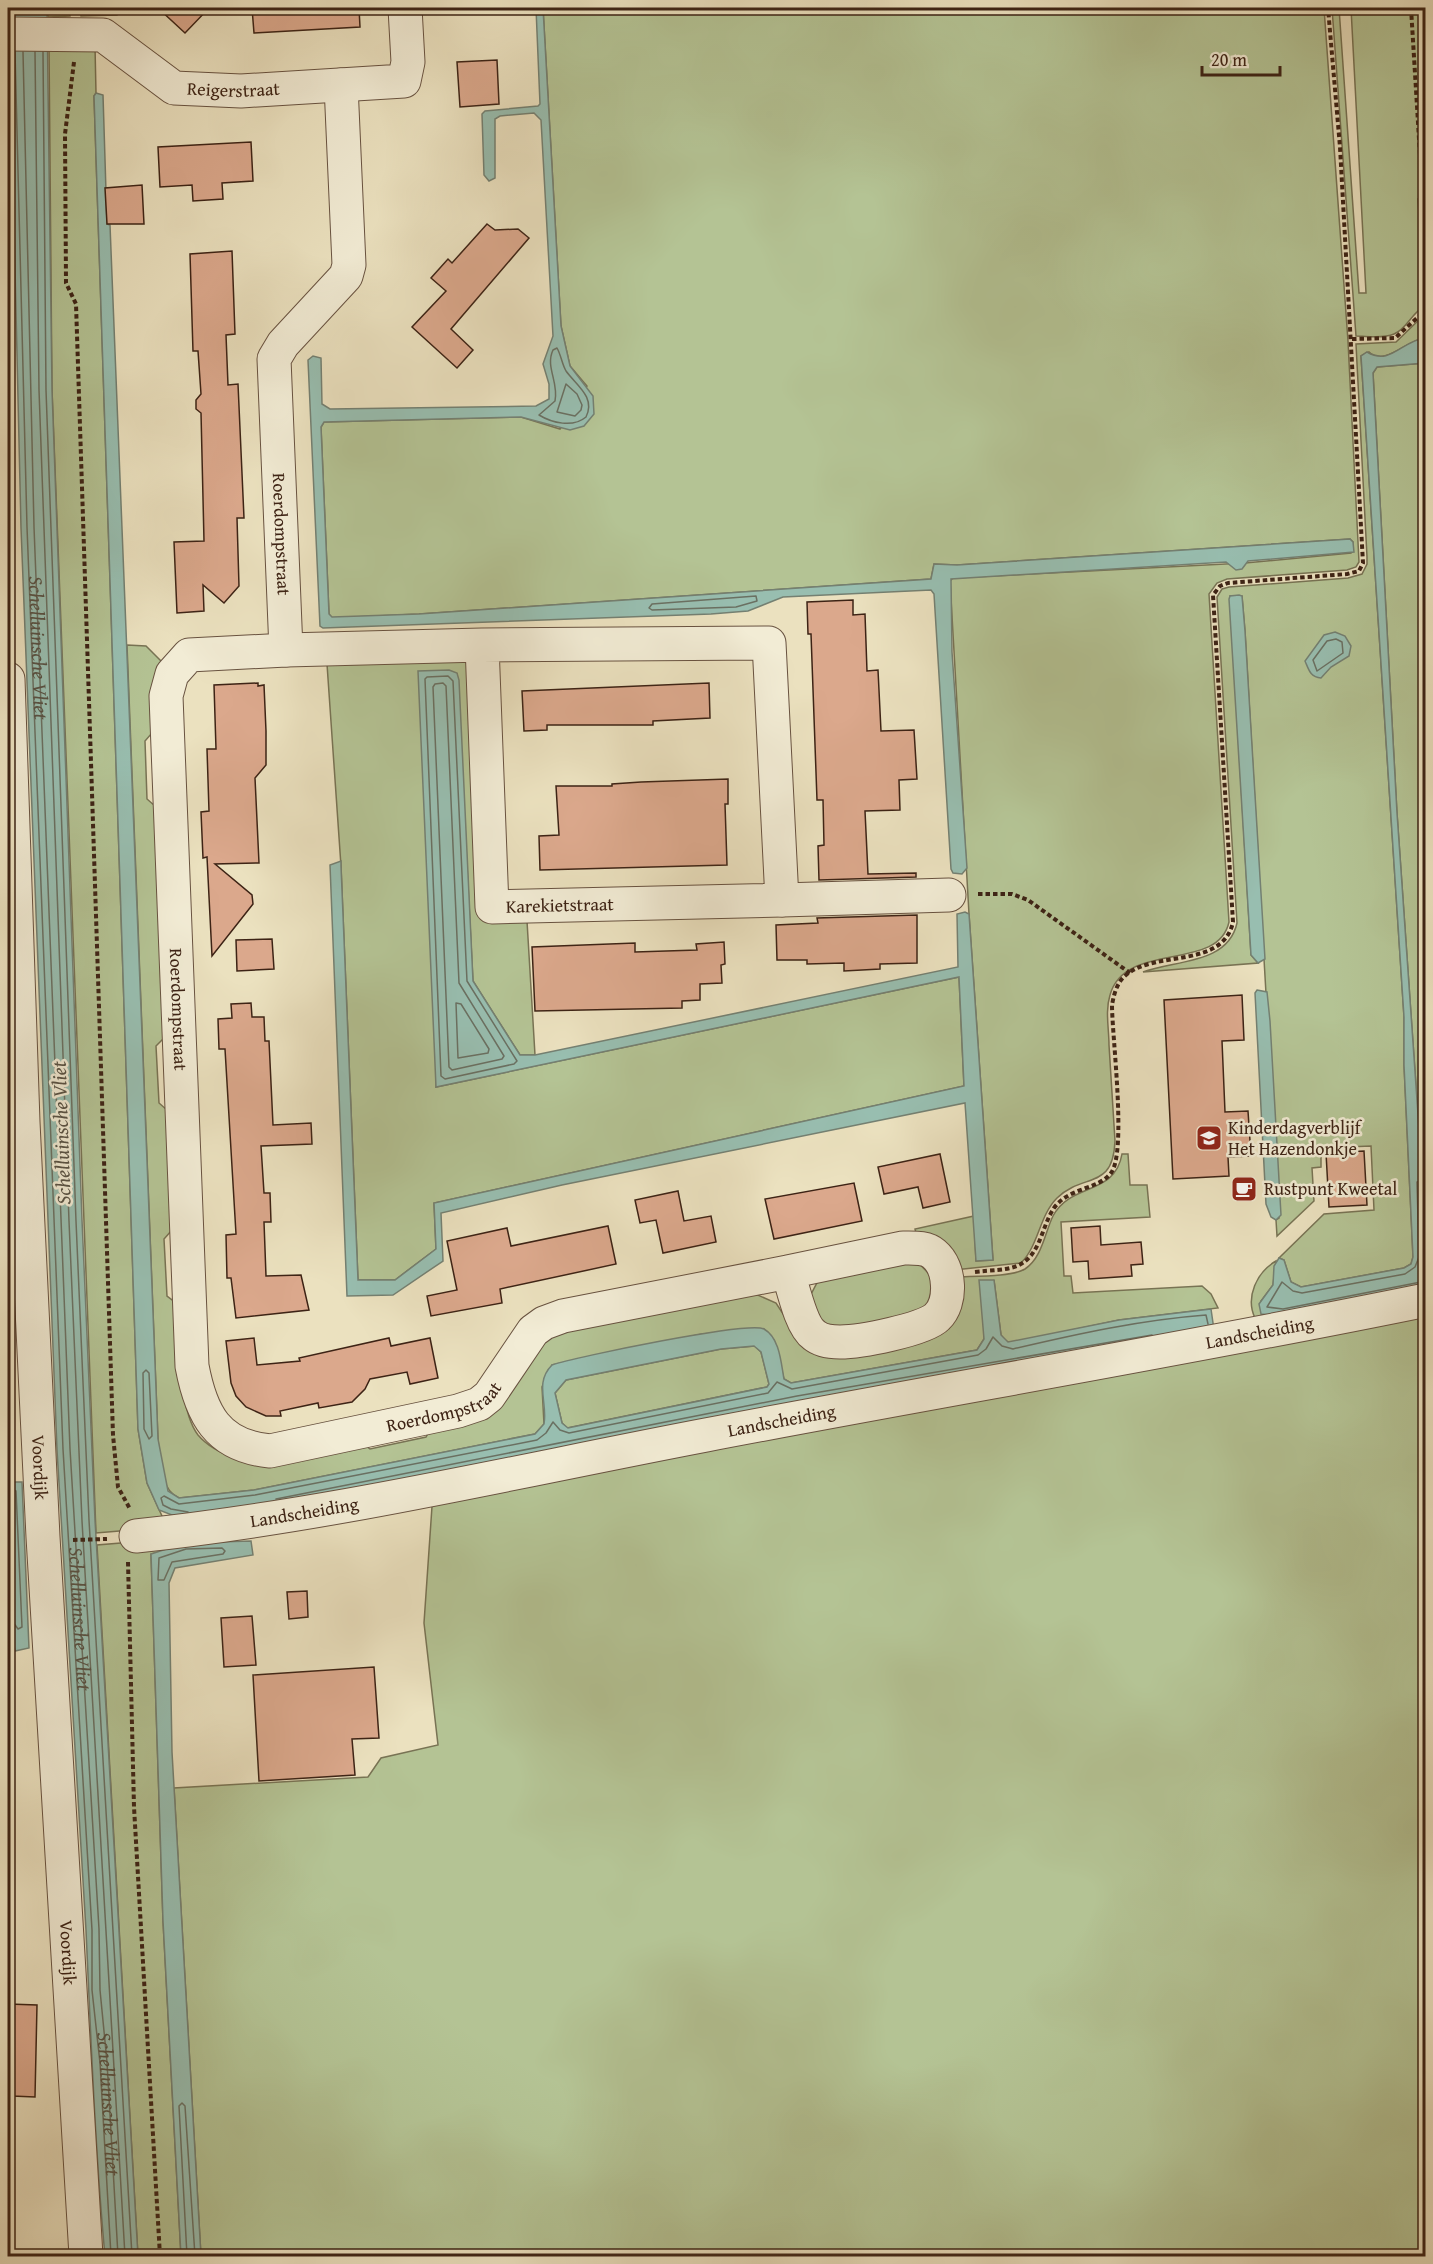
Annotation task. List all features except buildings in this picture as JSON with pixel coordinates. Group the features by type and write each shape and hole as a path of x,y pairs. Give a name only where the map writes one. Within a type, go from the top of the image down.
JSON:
{"street":[{"name":"Reigerstraat","path":"8,34 103,35 174,88 241,91 404,81 408,62 405,8"},
{"name":"Roerdompstraat","path":"341,85 349,265 346,276 283,344 274,359 286,650 189,655 172,674 166,696 192,1366 197,1393 209,1418 218,1431 244,1446 270,1451 458,1411 479,1404 489,1396 533,1331 544,1323 563,1316 903,1248 921,1248 934,1254 943,1266 945,1274"},
{"path":"286,650 482,645 769,643 782,900"},
{"name":"Karekietstraat","path":"482,645 492,907 949,895"},
{"name":"Voordijk","path":"8,679 10,792 23,1122 42,1514 86,2256"},
{"path":"788,1272 802,1317 812,1335 826,1341 840,1342 924,1325 937,1318 945,1307 948,1293 945,1274"},
{"name":"Landscheiding","path":"136,1536 263,1521 720,1432 1243,1337 1425,1300"}],"path":[{"path":"945,1274 1023,1266 1030,1259 1050,1214 1059,1202 1069,1193 1107,1178 1117,1165 1119,1141 1112,1005 1119,983 1130,973 1219,947 1231,933 1233,922 1212,602 1216,591 1220,586 1237,582 1347,574 1359,570 1363,563 1352,339 1328,8"},
{"path":"1411,8 1423,204 1425,204"},
{"path":"65,34 74,80 65,134 66,283 76,304 113,1435 118,1487 135,1523 136,1536 127,1565 134,1807 160,2256"},
{"path":"1352,339 1395,338 1425,310"},
{"path":"949,895 1020,896 1130,973"},
{"path":"69,1540 99,1539"}],"shaded area":[{"path":"47,8 70,8 70,16 48,17"},
{"path":"80,8 124,8 117,15 81,16"},
{"path":"543,8 1324,8 1348,341 1359,562 1356,567 1347,570 1227,579 1217,583 1209,594 1229,922 1221,938 1208,947 1151,961 1133,968 1119,978 1110,995 1107,1014 1115,1141 1113,1157 1103,1174 1067,1190 1057,1198 1046,1213 1032,1248 1021,1263 954,1270 917,1237 915,1229 974,1216 976,1261 993,1260 969,914 950,581 953,578 1245,563 1351,553 1353,542 1350,539 957,565 934,564 931,579 332,618 329,614 321,427 324,422 521,417 560,429 587,386 570,366 561,326"},
{"path":"1332,8 1339,8 1359,293 1366,293 1351,8 1425,8 1426,198 1418,199 1425,306 1416,312 1399,332 1385,336 1356,336"},
{"path":"49,46 95,46 96,93 94,96 138,1429 147,1483 167,1527 96,1533 52,390"},
{"path":"1425,314 1425,338 1410,343 1389,355 1375,356 1369,352 1361,356 1404,1017 1413,1257 1411,1264 1404,1268 1301,1287 1291,1282 1284,1260 1279,1258 1324,1214 1374,1210 1371,1146 1321,1148 1321,1167 1312,1168 1314,1201 1277,1236 1276,1220 1279,1218 1242,596 1230,596 1251,955 1258,963 1143,972 1212,953 1232,936 1237,923 1217,597 1222,589 1229,587 1348,578 1362,574 1367,564 1367,557 1356,344 1396,342"},
{"path":"1425,363 1425,1215 1397,813 1373,373 1377,367"},
{"path":"127,645 146,646 163,663 152,733 145,741 147,799 155,806 164,1038 156,1046 159,1103 167,1110 172,1230 164,1239 167,1296 176,1303 183,1391 191,1423 198,1435 216,1450 237,1459 361,1442 370,1449 426,1437 431,1428 557,1333 753,1293 776,1303 800,1340 923,1335 956,1277 1002,1275 1025,1269 1039,1252 1053,1216 1061,1205 1111,1177 1118,1167 1122,1154 1128,1154 1130,1185 1147,1185 1150,1217 1061,1222 1064,1276 1071,1276 1073,1293 1202,1286 1211,1294 1218,1308 1119,1320 1012,1343 1005,1341 1001,1335 994,1280 984,1339 977,1350 791,1383 784,1379 774,1340 764,1329 702,1334 552,1365 542,1387 544,1424 535,1434 254,1490 179,1498 172,1494 164,1480 158,1439"},
{"path":"465,661 469,666 479,868 527,921 535,1055 520,1055 473,981 457,673 436,1087 959,977 964,1086 434,1203 436,1249 395,1280 358,1280 341,866 327,664"},
{"path":"8,1243 14,1243 14,1312 8,1312"},
{"path":"915,1261 930,1275 933,1291 931,1306 914,1319 822,1329 808,1300 819,1279"},
{"path":"1276,1261 1273,1285 1261,1301 1270,1315 1255,1318 1251,1302 1252,1294 1258,1278"},
{"path":"1425,1306 1425,2256 201,2256 174,1788 368,1777 381,1758 438,1745 424,1623 433,1492"},
{"path":"755,1346 761,1352 769,1384 767,1387 567,1428 562,1423 555,1393 566,1380 721,1349"},
{"path":"157,1540 159,1552 151,1554 163,1921 181,2256 138,2256 97,1545"}],"water":[{"name":"Schelluinsche Vliet","path":"9,8 47,8 52,390 82,1220 95,1520 138,2256 105,2256 96,2134 57,1450 21,528"},
{"path":"536,8 543,8 561,326 570,366 593,396 594,414 584,426 570,430 521,417 324,422 321,427 329,614 332,617 419,614 931,579 934,564 957,565 1350,539 1353,542 1354,552 1248,561 1242,569 1236,570 1226,562 951,579 952,652 967,868 962,874 953,873 951,869 934,594 931,590 783,597 748,611 711,614 323,628 320,626 308,360 313,356 321,358 322,404 330,409 536,406 549,399 549,384 543,364 553,336 541,120 534,113 500,116 495,119 495,178 489,181 484,175 482,114 485,111 540,104"},
{"path":"96,93 103,95 107,224 110,225 158,1439 168,1491 179,1498 254,1490 535,1434 544,1424 543,1386 547,1372 552,1365 696,1335 728,1330 764,1329 777,1345 784,1379 791,1383 977,1350 984,1339 979,1280 994,1280 1001,1335 1008,1342 1119,1320 1211,1309 1214,1330 228,1515 177,1517 159,1510 147,1483 138,1429 94,96","holes":["754,1346 761,1352 769,1384 767,1387 568,1428 562,1423 555,1393 566,1380 721,1349"]},
{"path":"1425,338 1425,363 1377,367 1373,373 1397,813 1425,1215 1425,1287 1270,1315 1261,1314 1259,1304 1273,1285 1274,1266 1279,1258 1284,1260 1291,1282 1301,1287 1404,1268 1411,1264 1413,1257 1404,1017 1361,356 1367,352 1375,356 1390,355 1409,343"},
{"path":"1230,596 1242,596 1245,631 1265,959 1258,963 1251,955 1229,599"},
{"path":"1335,632 1345,636 1351,646 1349,656 1331,667 1321,678 1314,676 1305,661 1324,635"},
{"path":"449,670 457,673 459,680 473,981 520,1055 535,1055 958,967 957,914 965,912 969,914 993,1260 976,1261 965,1103 562,1185 441,1213 443,1261 393,1295 347,1296 330,865 341,861 358,1280 395,1280 436,1249 434,1203 964,1086 959,977 436,1087 418,671"},
{"path":"1257,990 1267,992 1270,1021 1281,1215 1276,1220 1271,1217 1266,1204 1255,993"},
{"path":"8,1482 22,1482 29,1648 15,1651 8,1614"},
{"path":"251,1541 253,1555 175,1568 169,1583 172,1752 201,2256 181,2256 163,1921 151,1554 185,1543"}],"place":[{"name":"Kinderdagverblijf Het Hazendonkje","path":"1209,1138"},
{"name":"Rustpunt Kweetal","path":"1244,1189"}]}
